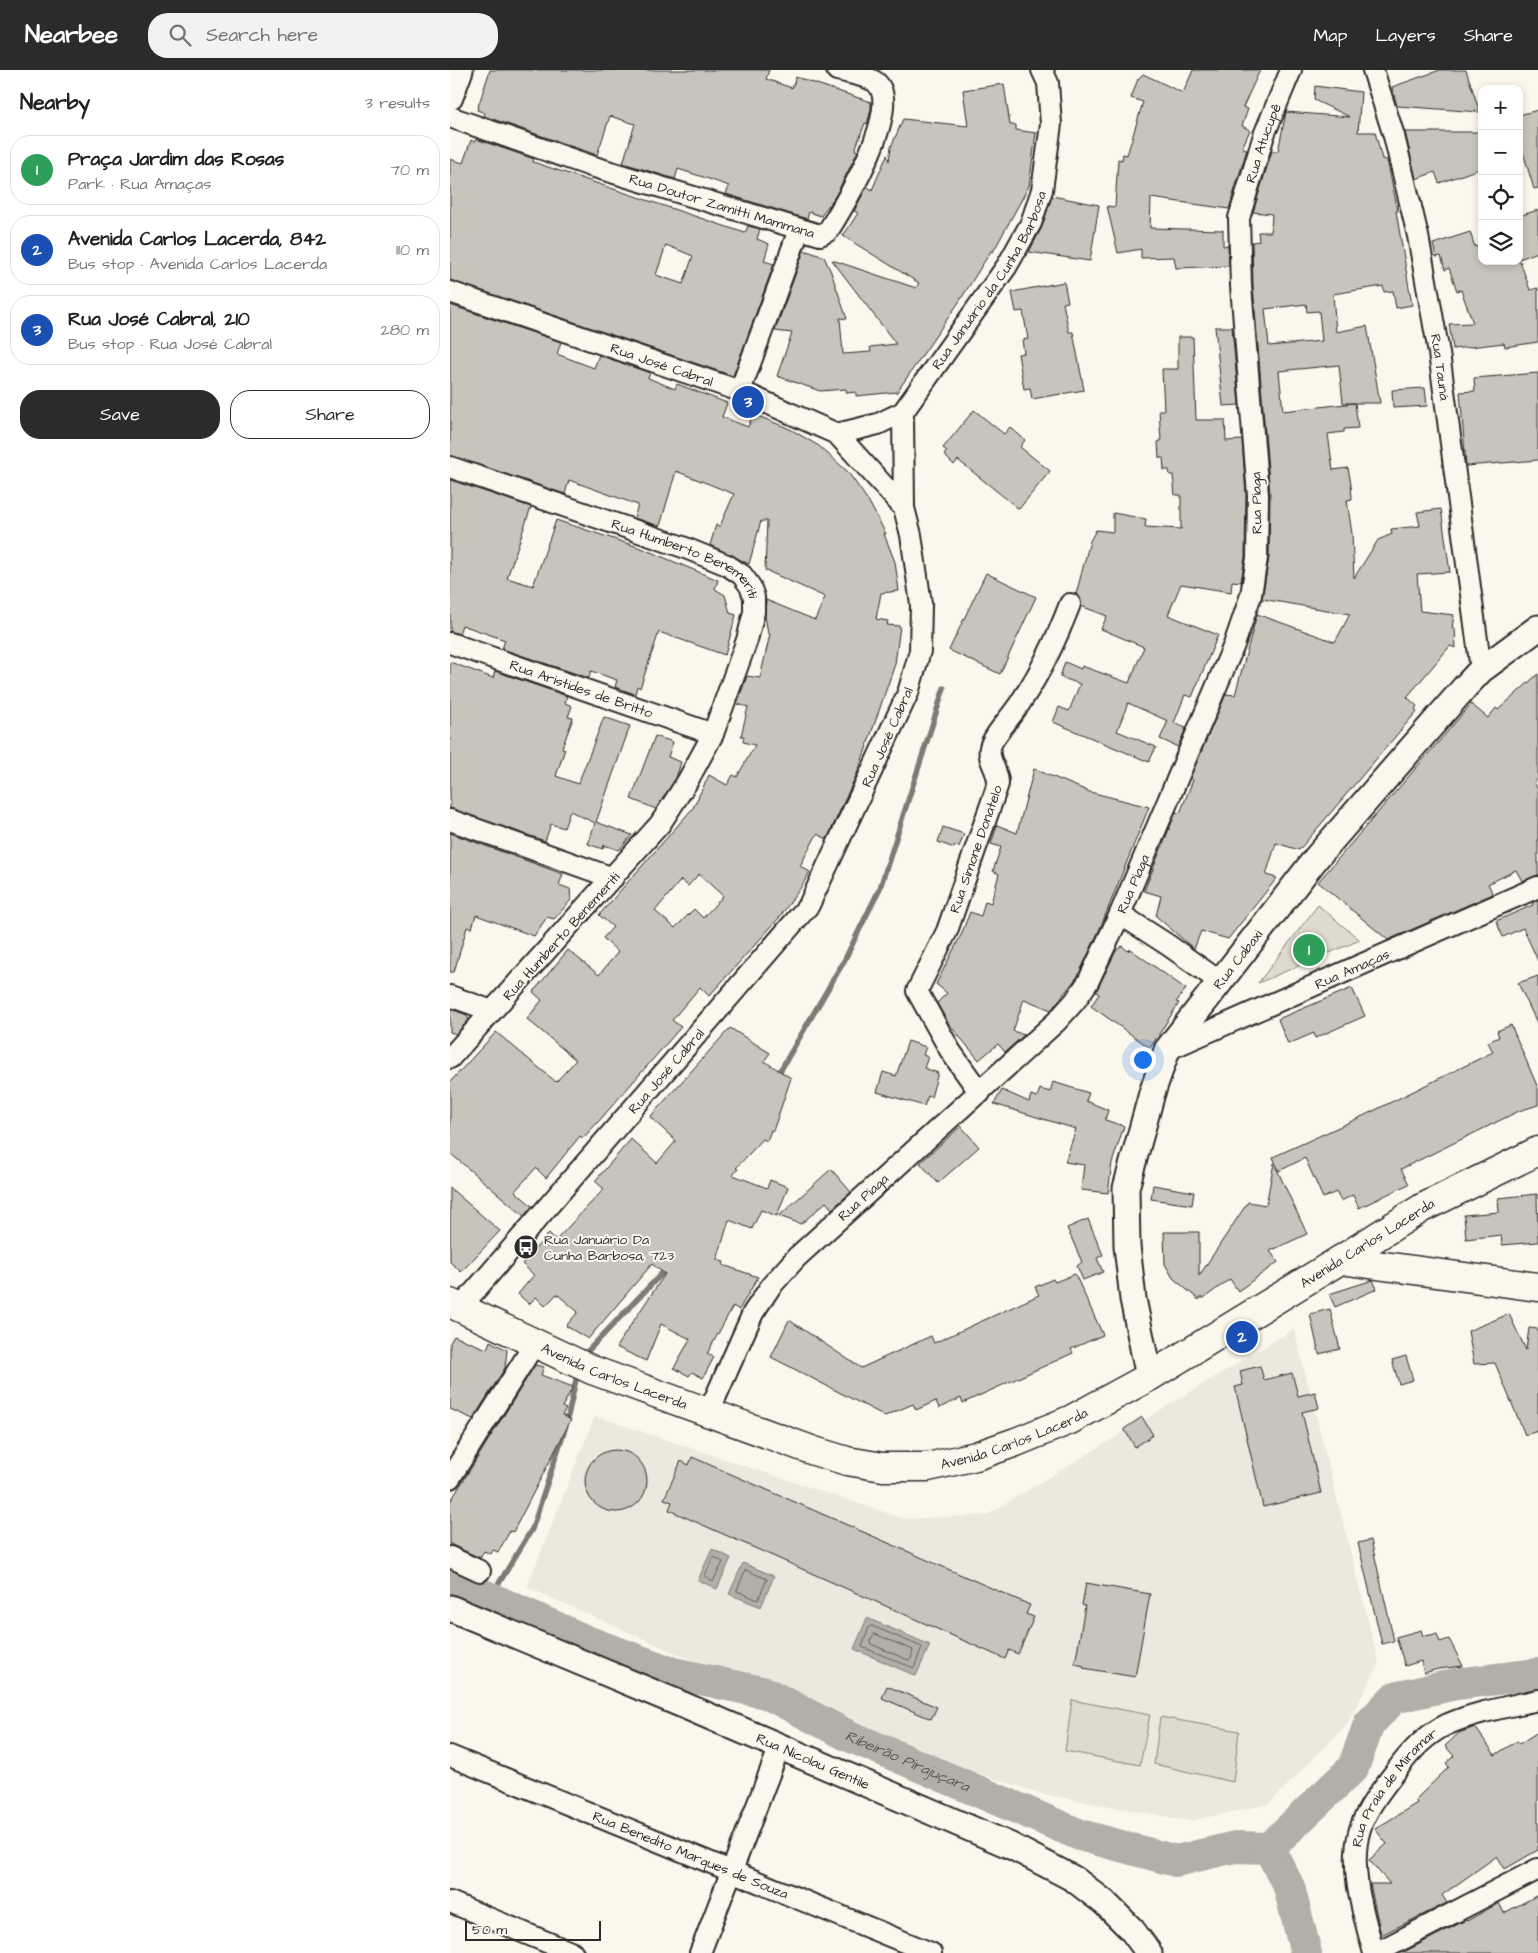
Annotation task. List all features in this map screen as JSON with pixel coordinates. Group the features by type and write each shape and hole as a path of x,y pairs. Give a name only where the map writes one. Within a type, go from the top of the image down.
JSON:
{"main road":[{"name":"Avenida Carlos Lacerda","path":"455,1306 592,1370 708,1414 847,1461 883,1467 928,1466 976,1456 1070,1420 1149,1377 1422,1208 1538,1151"},
{"path":"1340,1260 1538,1287"}],"street":[{"path":"450,97 460,70"},
{"name":"Rua Doutor Zamitti Mammana","path":"450,118 591,166 817,235 828,231 870,153 882,116 884,95 874,81 837,70"},
{"name":"Rua Januário da Cunha Barbosa","path":"837,434 878,424 903,412 1007,266 1031,223 1042,190 1051,124 1048,84 1042,70"},
{"name":"Rua Atucupê","path":"1239,218 1264,134 1291,70"},
{"name":"Rua Tauná","path":"1373,70 1394,136 1418,236 1439,353 1481,670"},
{"name":"Rua Piaga","path":"708,1414 753,1313 771,1286 797,1257 980,1093 1075,1001 1088,982 1120,914 1234,645 1250,595 1257,558 1258,496 1241,286 1239,218"},
{"path":"740,390 799,230"},
{"name":"Rua José Cabral","path":"450,292 740,390 837,434 904,508 911,536 921,604 920,651 908,693 809,905 455,1306"},
{"path":"903,412 904,508"},
{"name":"Rua Humberto Benemeriti","path":"450,467 684,547 727,564 742,575 754,597 754,612 747,640 713,734 687,782 660,824 450,1058"},
{"name":"Rua Simone Donatelo","path":"980,1093 951,1052 917,991 947,931 998,784 997,772 990,755 990,745 1014,713 1039,673 1060,630 1070,604"},
{"name":"Rua Cabaxi","path":"1149,1377 1133,1299 1127,1246 1126,1188 1152,1093 1167,1050 1317,857 1481,670 1538,628"},
{"name":"Rua Aristides de Britto","path":"450,643 713,734"},
{"path":"450,820 613,878"},
{"name":"Rua Amaças","path":"1167,1050 1538,886"},
{"path":"1120,914 1168,945 1219,982"},
{"path":"450,996 492,1011"},
{"path":"450,1478 535,1343"},
{"path":"450,1557 480,1571"},
{"name":"Rua Nicolau Gentile","path":"450,1608 780,1746 1011,1846 1074,1879 1105,1903 1132,1930 1149,1953"},
{"name":"Rua Praia de Miramar","path":"1375,1953 1366,1922 1357,1878 1357,1848 1360,1830 1366,1814 1384,1786 1422,1741 1444,1726 1467,1716 1538,1700"},
{"path":"700,1953 780,1746"},
{"name":"Rua Benedito Marques de Souza","path":"450,1756 931,1953"},
{"path":"1375,1953 1538,1869"},
{"path":"450,1902 573,1953"}],"shaded area":[{"path":"1318,905 1360,940 1258,983"},
{"path":"1294,1329 1379,1664 1347,1724 1269,1804 1190,1821 1042,1794 939,1761 771,1679 707,1667 527,1587 595,1416 905,1519 987,1515"},
{"path":"1072,1700 1150,1715 1140,1765 1065,1751"},
{"path":"1160,1717 1239,1731 1233,1782 1154,1764"}],"water":[{"path":"712,1549 731,1558 717,1589 698,1580"},
{"path":"743,1563 774,1576 761,1607 729,1594"},
{"path":"867,1618 930,1645 916,1676 854,1649"}],"building":[{"path":"490,70 769,70 766,79 792,88 796,77 871,102 871,109 867,124 865,123 855,150 858,151 836,195 821,216 809,212 807,219 726,194 729,186 678,169 675,179 623,163 635,124 610,116 597,155 484,116 485,113 477,110"},
{"path":"1193,70 1260,70 1243,107 1248,109 1242,126 1250,130 1242,148 1247,149 1229,209 1151,198 1150,228 1223,230 1223,246 1228,245 1229,266 1176,268 1174,257 1141,258 1141,249 1118,253 1107,206 1115,207 1118,159 1122,160 1123,154 1127,155 1143,102 1131,98 1138,79 1143,74 1183,93"},
{"path":"1440,70 1466,70 1478,106 1478,112 1397,106 1392,87"},
{"path":"1004,84 1010,125 1016,125 1016,130 1036,133 1029,186 993,252 991,251 959,302 897,392 856,396 856,392 847,393 846,389 820,391 777,376 792,333 775,331 804,250 824,257 831,272 847,319 840,318 843,354 871,352 870,347 896,344 832,260 916,288 919,283 843,236 858,213 854,211 867,186 872,190 887,155 889,161 891,147 903,119 968,126 963,90"},
{"path":"1315,86 1361,92 1358,132 1375,132 1382,159 1387,160 1398,211 1396,211 1412,305 1396,308 1393,291 1384,292 1383,286 1333,294 1336,332 1367,326 1380,403 1355,403 1358,428 1344,429 1344,432 1328,434 1333,470 1348,468 1351,484 1352,499 1347,500 1352,534 1354,578 1378,540 1392,534 1391,529 1420,526 1417,512 1441,509 1450,572 1417,574 1420,611 1454,615 1452,628 1455,628 1456,648 1450,646 1407,697 1417,706 1415,709 1417,711 1299,850 1276,843 1266,875 1277,878 1228,939 1201,931 1194,949 1156,916 1161,896 1144,891 1176,812 1180,813 1193,780 1190,778 1226,694 1235,695 1257,614 1335,642 1350,614 1262,599 1269,558 1270,495 1253,285 1252,242 1259,241 1258,232 1271,232 1272,214 1253,212 1272,151 1278,151 1286,112 1350,117 1314,100","holes":["1306,304 1307,312 1319,311 1322,341 1269,346 1265,309","1339,365 1343,403 1355,403 1283,411 1279,371"]},
{"path":"1538,110 1538,188 1534,189 1523,152 1523,114"},
{"path":"1405,132 1478,132 1478,169 1439,183 1435,172 1416,179"},
{"path":"476,139 534,159 533,162 745,233 748,226 760,229 757,239 769,244 764,261 774,264 733,376 450,280 450,159 463,163 471,140 475,142","holes":["666,245 693,256 683,284 656,275"]},
{"path":"1052,196 1099,205 1090,261 1029,252 1042,227"},
{"path":"1538,210 1538,252 1523,258 1523,220 1523,215"},
{"path":"1470,232 1475,247 1478,246 1478,265 1521,265 1530,290 1538,288 1538,342 1505,347 1504,343 1453,349 1449,324 1473,323 1461,290 1457,291 1449,268 1445,270 1441,256 1436,257 1433,244"},
{"path":"1064,282 1068,302 1063,303 1069,332 1073,332 1084,390 1032,399 1030,388 1024,389 1018,354 1024,353 1022,340 1028,339 1023,311 1016,312 1012,292"},
{"path":"450,305 561,342 557,354 594,368 599,355 650,373 648,378 675,389 677,384 727,403 722,417 748,427 753,414 790,429 819,446 848,472 869,502 886,534 884,534 895,562 899,591 881,593 876,619 888,621 887,625 900,626 895,664 859,769 827,839 817,834 800,866 810,872 801,887 779,918 709,996 700,987 672,1020 681,1027 598,1122 583,1138 580,1136 546,1178 536,1168 515,1191 532,1206 524,1216 450,1153 450,1082 496,1032 556,1082 576,1060 527,1019 542,1000 533,992 568,950 599,975 618,952 603,938 613,927 599,915 693,808 709,775 727,785 733,775 737,777 755,745 743,742 744,736 741,736 748,707 737,704 747,676 760,678 770,634 768,633 765,616 766,600 815,620 825,597 765,570 767,521 761,521 749,564 710,545 716,525 720,526 734,494 676,471 660,526 634,518 638,505 569,480 565,494 450,455","holes":["699,874 723,896 703,918 694,909 675,928 655,911 681,880 688,886"]},
{"path":"1215,327 1232,327 1239,405 1223,406"},
{"path":"1178,337 1193,337 1196,420 1225,420 1226,441 1242,440 1246,495 1245,557 1241,582 1232,581 1231,592 1181,584 1168,615 1218,635 1192,697 1185,695 1174,723 1186,728 1178,747 1160,739 1168,721 1128,703 1117,731 1156,747 1149,762 1053,722 1059,707 1069,711 1080,684 1060,677 1065,662 1081,669 1082,666 1129,683 1144,647 1101,629 1107,616 1081,606 1080,597 1076,594 1090,541 1096,530 1113,532 1113,513 1146,519 1145,527 1181,529 1181,495 1175,495 1173,475 1170,475 1169,470 1164,470 1163,458 1159,458 1158,442 1161,441 1159,410 1164,410 1162,369 1178,369"},
{"path":"1538,373 1538,460 1466,466 1460,392 1475,391 1474,378"},
{"path":"1425,388 1427,406 1393,408 1392,390"},
{"path":"974,410 1004,434 1010,427 1025,440 1020,447 1050,471 1019,509 958,460 954,465 944,455 947,451 943,448"},
{"path":"450,480 531,507 507,578 533,586 556,520 641,548 718,580 715,589 725,595 730,613 736,615 725,655 659,632 640,688 637,686 635,694 615,687 617,680 591,671 589,678 502,649 505,640 462,625 459,634 450,631"},
{"path":"986,573 1036,597 1000,674 949,650"},
{"path":"450,662 493,678 495,671 567,696 565,703 572,706 568,717 573,718 562,748 565,749 556,776 578,784 604,717 630,726 596,822 632,835 619,850 604,845 603,849 588,844 595,823 570,811 564,828 551,824 545,841 450,808"},
{"path":"1538,674 1538,779 1534,782 1538,790 1538,875 1522,881 1516,870 1488,884 1493,894 1388,940 1318,882 1471,704 1488,718 1496,708 1498,710"},
{"path":"655,736 673,742 668,757 681,762 676,778 656,809 631,799"},
{"path":"1034,769 1090,792 1149,807 1101,926 1078,976 1051,1010 1024,999 1013,1031 1024,1035 1005,1052 998,1044 979,1060 948,1023 937,1003 947,993 936,984 961,935 970,912 981,916 985,901 991,903 999,874 993,871 1001,847 991,844 997,825 1017,833"},
{"path":"943,827 964,834 959,847 955,845 954,848 938,842"},
{"path":"450,833 563,874 559,885 570,889 571,900 554,919 547,917 534,936 476,915 472,928 467,927 454,972 450,972"},
{"path":"1538,900 1538,961 1523,928 1503,937 1496,921 1533,905 1532,903"},
{"path":"1122,946 1128,951 1130,949 1186,989 1176,1002 1179,1003 1150,1048 1091,1006 1099,994 1096,992 1116,951"},
{"path":"1538,976 1538,1025 1518,983"},
{"path":"1352,988 1365,1016 1315,1038 1314,1033 1288,1044 1278,1019"},
{"path":"450,1009 467,1015 469,1020 456,1034 450,1032"},
{"path":"1511,1025 1538,1088 1538,1105 1519,1111 1401,1169 1409,1184 1359,1208 1353,1195 1341,1201 1336,1192 1323,1198 1305,1158 1279,1171 1273,1157 1363,1116 1493,1052 1488,1042 1499,1037 1497,1031"},
{"path":"730,1028 770,1053 764,1061 791,1078 773,1131 771,1130 767,1141 763,1139 736,1168 738,1169 733,1175 767,1188 770,1180 788,1187 777,1216 761,1210 752,1229 729,1220 717,1260 724,1262 723,1265 758,1277 739,1310 733,1306 707,1354 714,1357 703,1378 692,1372 689,1376 674,1368 690,1339 661,1324 646,1361 616,1347 665,1274 652,1264 588,1339 566,1326 578,1312 557,1294 545,1306 536,1297 529,1304 518,1294 534,1275 522,1264 549,1233 556,1240 604,1189 595,1181 631,1139 657,1163 676,1141 650,1117"},
{"path":"908,1041 926,1047 923,1055 928,1057 924,1068 938,1073 931,1097 928,1096 924,1106 877,1092 883,1072 896,1076"},
{"path":"1053,1082 1089,1093 1086,1101 1108,1110 1105,1120 1124,1126 1112,1163 1108,1193 1081,1190 1084,1165 1065,1162 1076,1129 994,1104 1002,1090 1029,1102 1031,1095 1037,1097 1040,1089 1050,1092"},
{"path":"961,1126 979,1147 938,1183 920,1163"},
{"path":"1274,1163 1307,1234 1270,1251 1278,1262 1238,1291 1230,1279 1204,1298 1199,1298 1199,1300 1173,1278 1165,1264 1164,1232 1199,1232 1199,1276 1248,1202 1266,1205"},
{"path":"831,1169 851,1192 832,1209 826,1202 801,1224 779,1216"},
{"path":"1153,1185 1194,1192 1192,1205 1151,1199"},
{"path":"450,1188 500,1231 461,1272 450,1262"},
{"path":"1537,1194 1538,1242 1502,1245 1501,1235 1466,1239 1464,1215 1499,1212 1498,1198"},
{"path":"1088,1219 1103,1255 1097,1258 1103,1272 1083,1280 1077,1266 1082,1262 1067,1228"},
{"path":"1075,1274 1103,1335 1071,1349 1073,1353 963,1403 961,1398 939,1408 936,1401 916,1410 913,1404 885,1416 771,1357 789,1320 861,1368 931,1336 934,1343 1039,1295 1035,1287 1053,1279 1055,1282"},
{"path":"1373,1280 1377,1289 1335,1307 1329,1294"},
{"path":"1330,1309 1340,1349 1319,1354 1310,1314"},
{"path":"1509,1314 1526,1350 1529,1328 1538,1329 1538,1431 1525,1435 1495,1363 1474,1364 1468,1331"},
{"path":"454,1336 487,1349 490,1341 507,1350 505,1368 473,1419 450,1409 450,1343"},
{"path":"1406,1356 1413,1380 1399,1384 1392,1360"},
{"path":"535,1365 544,1367 541,1375 573,1387 562,1407 566,1409 562,1415 571,1420 513,1532 510,1531 498,1552 493,1550 491,1554 484,1551 480,1558 450,1544 450,1502"},
{"path":"1260,1366 1264,1380 1292,1373 1298,1396 1315,1392 1319,1408 1302,1412 1321,1493 1263,1507 1235,1387 1243,1385 1240,1371"},
{"path":"1142,1417 1153,1435 1135,1447 1124,1429"},
{"path":"610,1450 622,1450 638,1459 645,1469 647,1481 645,1493 638,1503 622,1512 610,1512 599,1507 590,1498 585,1487 585,1475 590,1464 599,1455"},
{"path":"692,1457 1030,1605 1026,1614 1034,1617 1018,1654 1009,1650 1005,1659 669,1510 672,1502 664,1499 681,1461 689,1465"},
{"path":"1371,1540 1394,1641 1382,1644 1358,1543"},
{"path":"1086,1583 1150,1594 1135,1677 1083,1668 1084,1666 1075,1664 1085,1606 1082,1605"},
{"path":"1421,1630 1423,1636 1437,1634 1440,1642 1449,1639 1463,1666 1424,1673 1421,1661 1405,1666 1396,1637"},
{"path":"887,1686 937,1707 931,1719 882,1698"},
{"path":"1475,1727 1495,1755 1517,1741 1519,1744 1538,1732 1538,1850 1505,1869 1497,1856 1442,1895 1447,1903 1381,1935 1370,1884 1390,1884 1369,1860 1387,1844 1375,1829 1417,1803 1415,1800 1449,1767 1446,1763 1454,1756 1445,1746 1459,1733"},
{"path":"1538,1895 1538,1953 1402,1953 1499,1903 1504,1913"}],"waterway":[{"path":"776,1078 844,961 880,888 944,688"},
{"path":"582,1357 667,1268"},
{"path":"490,1598 532,1529 565,1429 578,1371"},
{"name":"Ribeirão Pirajuçara","path":"450,1580 589,1642 673,1673 766,1693 847,1735 1080,1835 1176,1861 1235,1847 1269,1848 1289,1887 1306,1953"},
{"path":"1269,1848 1353,1768 1369,1724 1394,1698 1456,1684 1538,1674"}],"place":[{"name":"Rua José Cabral, 210","path":"748,402"},
{"name":"Praça Jardim das Rosas","path":"1309,950"},
{"name":"Rua Januário Da Cunha Barbosa, 723","path":"526,1247"},
{"name":"Avenida Carlos Lacerda, 842","path":"1242,1337"}]}
